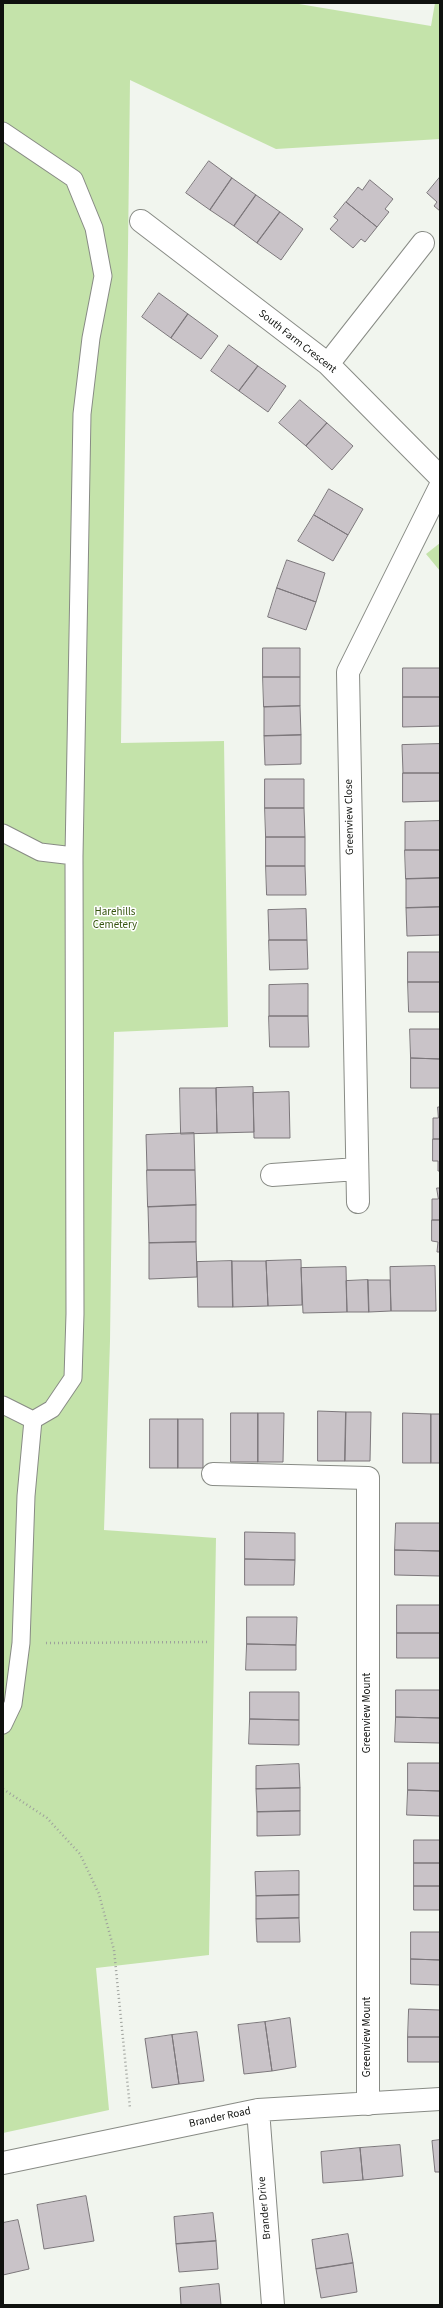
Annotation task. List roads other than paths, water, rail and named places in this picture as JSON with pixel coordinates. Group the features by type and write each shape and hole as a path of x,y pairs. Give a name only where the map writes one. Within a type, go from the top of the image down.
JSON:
{"street":[{"name":"South Farm Crescent","path":"141,221 328,364 440,477"},
{"path":"328,364 423,243"},
{"name":"Greenview Close","path":"358,1202 348,672 440,487"},
{"path":"272,1175 357,1169"},
{"name":"Greenview Mount","path":"213,1474 368,1478 368,2104"},
{"name":"Brander Road","path":"3,2163 258,2110 440,2099"},
{"name":"Brander Drive","path":"258,2110 273,2305"}],"lane":[{"path":"3,131 74,179 94,228 103,276 91,338 82,414 74,856 75,1314 73,1378 52,1409 33,1420"},
{"path":"3,833 40,852 74,856"},
{"path":"3,1405 33,1420"},
{"path":"3,1725 14,1704 21,1643 26,1496 33,1420"}],"park label":[{"name":"Harehills Cemetery","path":"115,919"}]}
